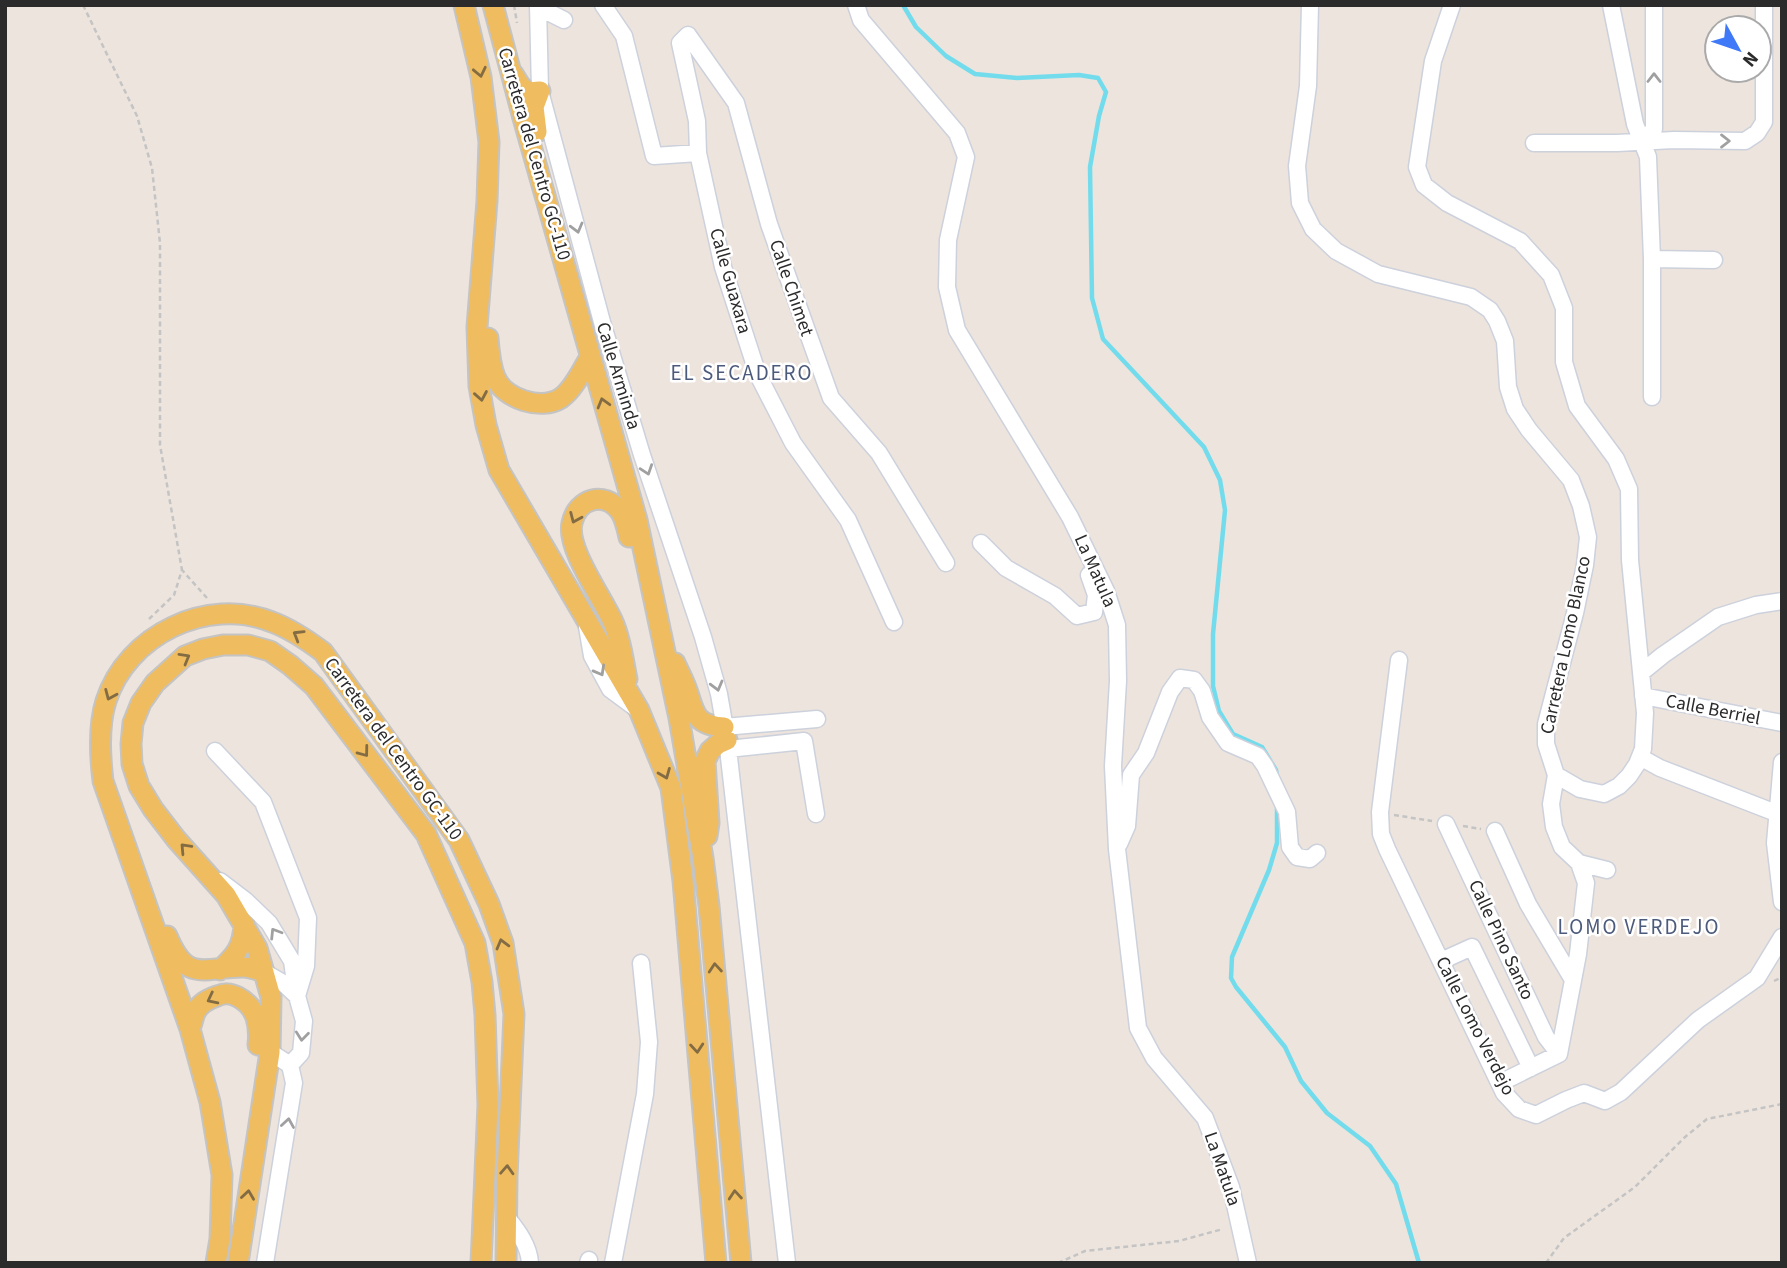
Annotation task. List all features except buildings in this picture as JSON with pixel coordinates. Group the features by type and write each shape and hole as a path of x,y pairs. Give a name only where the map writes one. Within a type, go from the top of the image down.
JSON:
{"main road":[{"name":"Carretera del Centro GC-110","path":"464,5 481,78 489,142 477,327 479,386 486,425 499,470 635,704"},
{"name":"Carretera del Centro GC-110","path":"493,5 576,303"},
{"path":"509,65 522,89 529,92 540,91 534,107 535,124 552,183 590,358 637,520 678,718 709,906 741,1263"},
{"path":"481,278 489,354 495,378 504,389 527,402 544,404 561,398 574,384 590,358"},
{"path":"703,858 709,823 705,761 710,751 726,739 715,726 702,721 694,713 686,686 662,636 622,513 609,501 591,500 582,504 572,519 570,530 574,547 613,622 635,704 671,788 683,881 716,1263"},
{"name":"Carretera del Centro GC-110","path":"216,1263 220,1239 222,1175 210,1102 190,1029 103,781 100,755 106,702 120,672 138,650 160,633 187,621 221,614 247,615 270,621 296,633 323,652 459,839 489,904 503,943 514,1014 506,1177 506,1263"},
{"name":"Carretera del Centro GC-110","path":"239,1263 270,1052 271,996 257,947 226,895 176,839 139,786 132,764 131,744 133,723 141,703 155,683 185,656 223,645 248,645 270,651 314,686 426,834 475,943 485,1015 488,1105 481,1263"},
{"path":"141,893 162,924 174,953 187,966 198,971 246,967 264,972"},
{"path":"220,970 239,948 244,924"},
{"path":"190,1029 196,1011 203,1003 222,994 231,993 244,1000 253,1010 259,1035 254,1080 258,1126"}],"street":[{"path":"603,5 624,36 654,156 698,153"},
{"name":"La Matula","path":"856,5 861,20 957,133 966,157 948,240 947,286 957,330 1070,517 1107,591 1117,625 1118,681 1113,766 1117,849 1138,1028 1154,1058 1205,1118 1231,1187 1248,1263"},
{"name":"Carretera Lomo Blanco","path":"1310,5 1308,86 1297,166 1300,203 1313,229 1336,251 1378,274 1471,297 1490,310 1505,341 1508,387 1515,409 1571,480 1581,506 1588,537 1585,565 1546,724 1546,744 1556,775"},
{"path":"1452,5 1433,61 1417,167 1424,185 1447,203 1520,241 1551,275 1564,308 1564,362 1577,406 1616,459 1629,489 1630,559 1645,713 1643,749 1629,776 1619,786 1604,794 1580,789 1556,775 1551,804 1554,827 1562,846 1578,863 1586,883 1578,954 1559,1054 1500,1083"},
{"path":"1611,5 1635,124 1648,157 1652,259 1652,397"},
{"path":"1643,142 1654,129 1654,5"},
{"path":"1534,143 1745,141 1756,133 1764,122 1764,5"},
{"name":"Calle Arminda","path":"564,20 538,6 540,91 602,322 638,442 704,637 719,694 787,1263"},
{"name":"Calle Guaxara","path":"688,35 680,43 697,121 698,153 723,267 758,375 793,443 848,520 894,622"},
{"name":"Calle Chimet","path":"688,35 736,103 769,224 831,398 879,453 946,563"},
{"path":"1652,259 1714,260"},
{"path":"981,544 1006,568 1055,596 1077,616 1094,612 1096,595 1070,517"},
{"path":"1642,672 1718,617 1756,605 1782,601"},
{"name":"Calle Lomo Verdejo","path":"1399,660 1380,812 1381,834 1504,1093 1519,1109 1536,1115 1584,1093 1605,1101 1621,1091 1698,1020 1757,978 1782,937"},
{"path":"1117,849 1127,826 1131,775 1146,753 1170,692 1180,678 1194,680 1202,691 1210,717 1228,743 1258,756 1265,766 1287,812 1290,847 1297,857 1311,859 1317,853"},
{"name":"Calle Berriel","path":"1643,696 1782,723"},
{"path":"726,739 817,719"},
{"path":"726,739 804,741 816,814"},
{"path":"215,751 263,802 308,918 306,965 297,996"},
{"path":"1640,757 1660,768 1776,813"},
{"path":"1782,762 1775,843 1782,902"},
{"name":"Calle Pino Santo","path":"1446,824 1546,1037 1559,1054"},
{"path":"1495,831 1528,904 1573,981"},
{"path":"1578,863 1607,870"},
{"path":"206,871 245,900 269,923 292,961 304,1021 301,1053 290,1066"},
{"path":"1441,961 1472,947 1531,1068"},
{"path":"613,1263 645,1094 649,1042 641,963"},
{"path":"264,972 283,983 297,996"},
{"path":"259,1035 270,1052 290,1066 294,1083 265,1263"},
{"path":"506,1216 522,1236 530,1263"}],"path":[{"path":"83,5 137,116 152,168 160,243 160,444 182,570"},
{"path":"1546,1263 1564,1238 1635,1187 1707,1119 1782,1104"},
{"path":"1058,1263 1085,1251 1179,1241 1240,1224"}],"waterway":[{"path":"903,5 916,27 946,56 975,74 1017,78 1079,75 1098,78 1106,92 1090,167 1092,298 1103,339 1204,447 1220,480 1225,510 1213,634 1213,686 1219,711 1233,734 1262,747 1277,776"},
{"path":"1277,806 1277,843 1269,870 1232,957 1231,978 1285,1047 1301,1081 1327,1113 1370,1146 1396,1184 1419,1263"}],"district":[{"name":"EL SECADERO","path":"742,373"},
{"name":"LOMO VERDEJO","path":"1639,927"}]}
